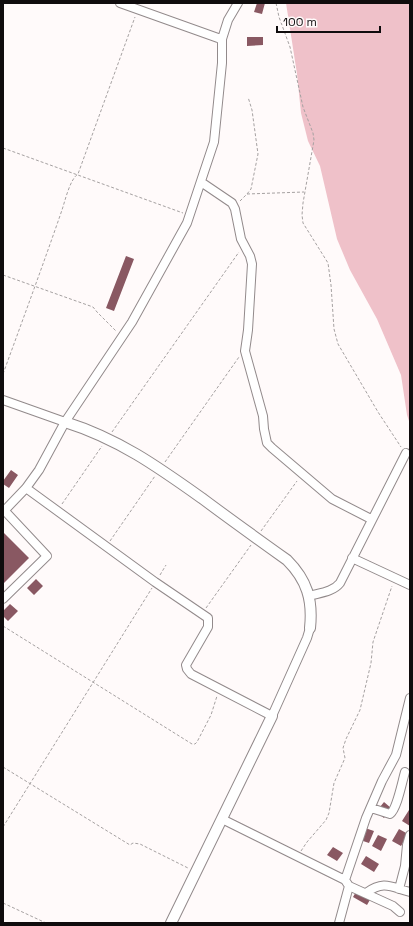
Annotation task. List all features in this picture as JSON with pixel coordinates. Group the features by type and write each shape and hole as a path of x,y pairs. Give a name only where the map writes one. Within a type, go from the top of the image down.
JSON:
{"street":[{"path":"120,3 222,39"},
{"path":"3,599 47,556 3,511 26,488 39,470 65,422 132,322 190,215 214,142 222,63 222,39 228,20 238,3"},
{"path":"202,182 232,203 241,239 252,264 248,330 245,351 263,416 264,429 268,443 332,499 371,519"},
{"path":"3,400 108,438 135,452 161,469 287,560 302,578 309,596 312,614 307,638 272,716 171,923"},
{"path":"309,596 336,587 406,453"},
{"path":"26,488 155,582 208,618 208,627 186,665 187,669 191,674 272,716"},
{"path":"352,558 410,585"},
{"path":"339,923 347,883 371,808 382,781 396,755 410,698"},
{"path":"371,808 390,814 392,813 408,772 389,769"},
{"path":"222,819 394,906 400,912"},
{"path":"400,889 410,835"},
{"path":"366,893 385,884 410,892"}],"path":[{"path":"276,3 290,47 303,107 313,133 314,140 302,215 304,223 328,263 334,329 338,344 378,412 406,453"},
{"path":"3,374 36,286 74,176 78,174 138,9"},
{"path":"233,206 248,194 251,189 258,154 252,110 248,97"},
{"path":"3,148 190,215"},
{"path":"248,194 305,192"},
{"path":"57,511 244,245"},
{"path":"3,274 94,307 97,312 122,336"},
{"path":"107,546 236,361 245,351"},
{"path":"3,827 166,565"},
{"path":"297,856 326,820 329,813 334,784 345,758 344,748 346,739 360,710 373,642 395,578"},
{"path":"3,626 192,744 195,744 201,736 220,688"},
{"path":"3,767 130,845 140,844 196,872"},
{"path":"3,903 46,923"}],"shaded area":[{"path":"286,3 410,3 410,424 407,415 401,375 377,319 350,270 337,239 320,166 308,141 301,113 297,74"}],"building":[{"path":"257,3 265,3 262,14 254,12"},
{"path":"247,37 263,37 263,45 247,46"},
{"path":"126,256 134,259 114,311 106,308"},
{"path":"11,470 18,475 9,488 3,484 3,481"},
{"path":"3,532 29,558 3,584"},
{"path":"36,579 43,586 34,595 27,588"},
{"path":"10,604 18,611 8,621 3,616 3,611"},
{"path":"384,802 391,808 384,818 376,812"},
{"path":"410,810 410,826 402,821"},
{"path":"365,828 374,831 369,843 360,840"},
{"path":"399,829 408,834 401,846 392,841"},
{"path":"378,835 387,839 381,851 372,846"},
{"path":"333,847 343,853 337,861 327,855"},
{"path":"366,856 379,864 374,872 361,864"},
{"path":"357,890 371,898 367,905 353,897"}]}
